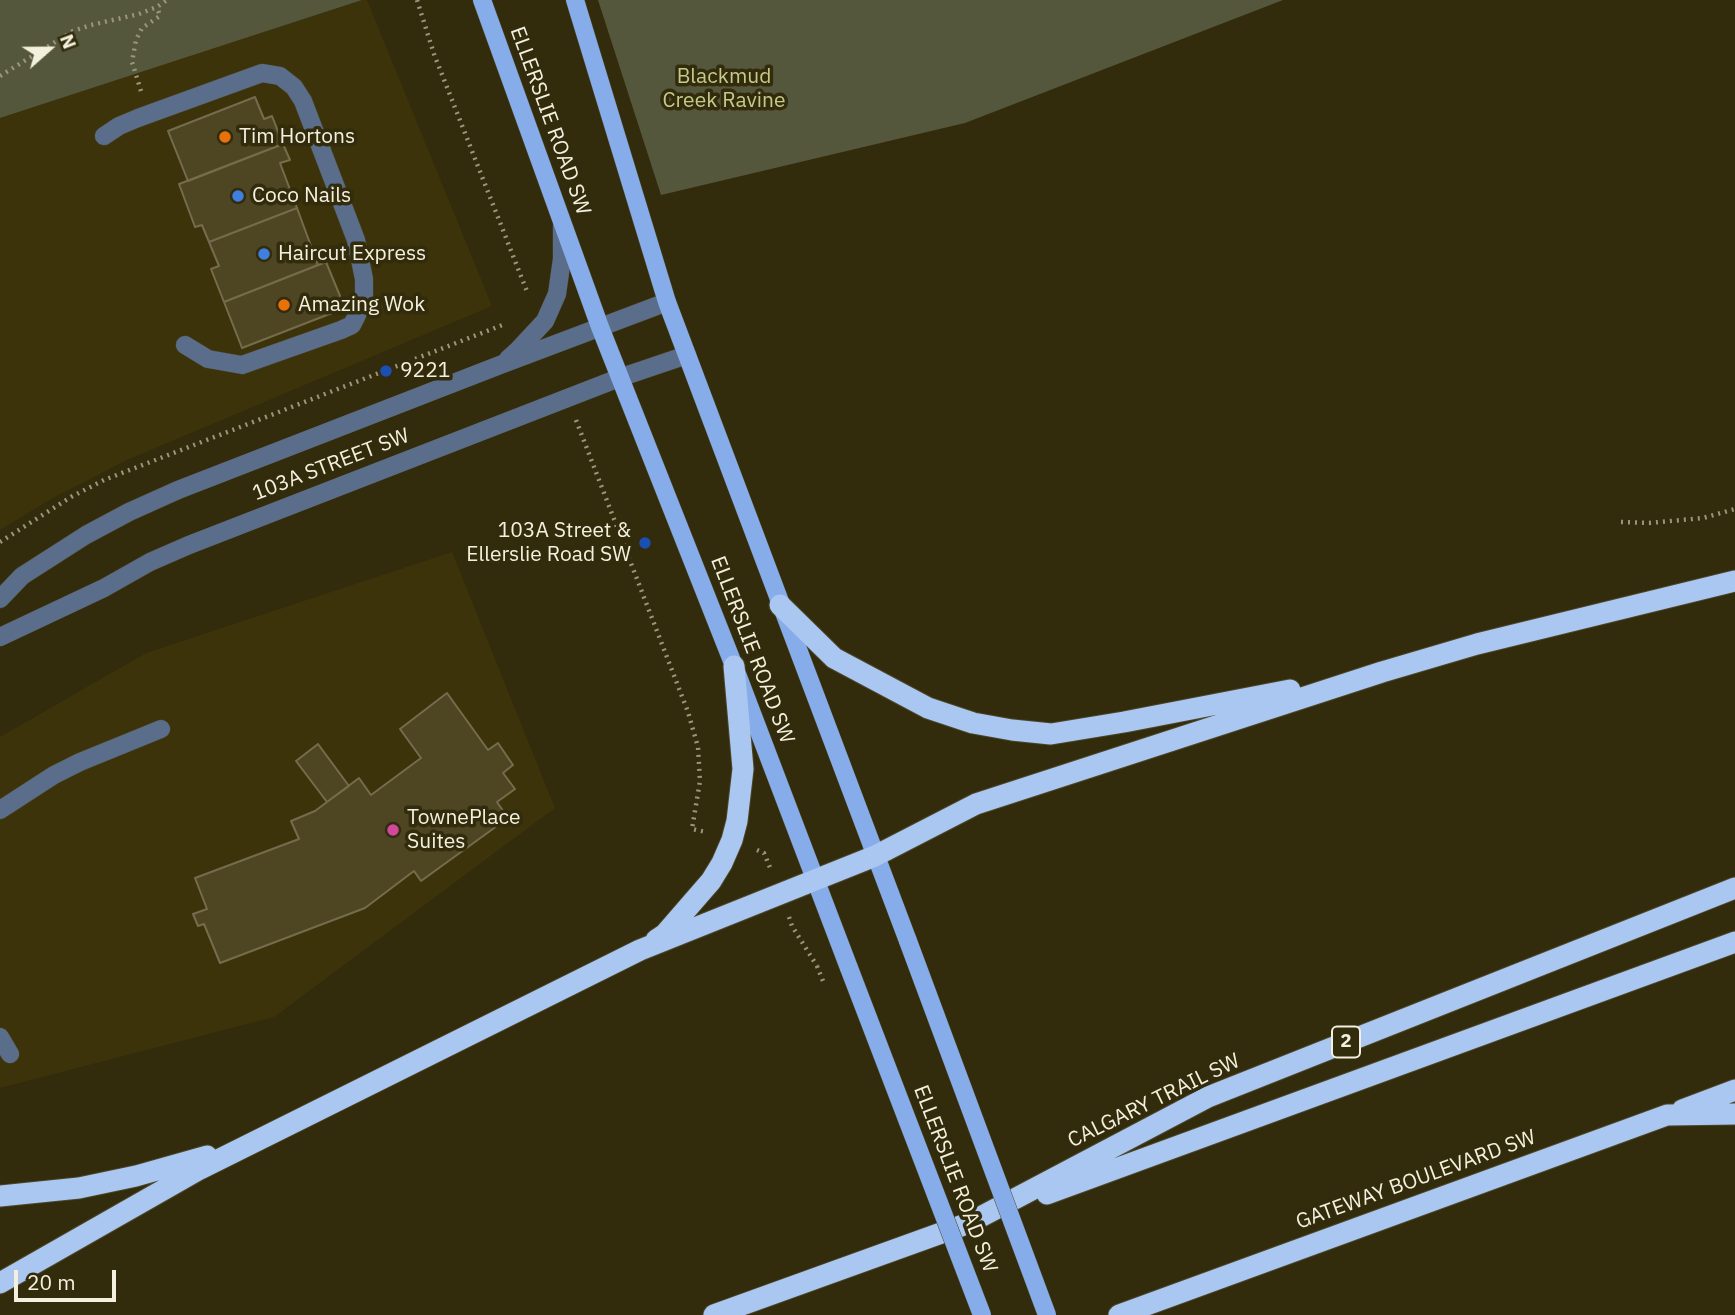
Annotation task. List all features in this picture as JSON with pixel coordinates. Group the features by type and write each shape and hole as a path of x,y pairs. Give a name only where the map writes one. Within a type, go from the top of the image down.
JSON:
{"highway":[{"path":"0,1283 249,1144 640,950 875,856 976,804 1382,672 1489,641 1735,581"},
{"path":"780,605 834,658 928,708 973,723 1012,730 1051,734 1382,672"},
{"path":"640,950 665,934 711,881 732,840 743,769 734,666"},
{"name":"CALGARY TRAIL SW","path":"714,1315 969,1223 1208,1097 1735,888"},
{"path":"969,1223 1735,942"},
{"path":"1667,1115 1735,1090"},
{"name":"GATEWAY BOULEVARD SW","path":"1119,1315 1667,1115 1735,1114"},
{"path":"0,1196 79,1188 136,1176 249,1144"}],"main road":[{"name":"ELLERSLIE ROAD SW","path":"482,0 600,327 734,666 982,1315"},
{"name":"ELLERSLIE ROAD SW","path":"575,0 667,302 1047,1315"}],"street":[{"path":"104,136 119,126 262,73 280,76 294,87 303,101 356,240 364,279 364,299 357,315 352,325 341,330 242,365 208,359 185,345"},
{"path":"500,365 545,321 557,294 562,259 561,220"},
{"name":"103A STREET SW","path":"0,599 22,576 86,535 178,490 667,302"},
{"name":"103A STREET SW","path":"0,637 189,545 620,378 687,355"},
{"path":"0,810 54,775 161,729"},
{"path":"0,1037 9,1054"}],"path":[{"path":"0,76 73,31 91,24 139,14 167,0"},
{"path":"417,0 434,54 530,300"},
{"path":"149,115 132,62 136,40 142,28 160,16 157,7"},
{"path":"0,542 71,497 104,480 510,323"},
{"path":"587,450 688,712 698,747 701,781 692,829 709,833"},
{"path":"1621,522 1649,523 1703,518 1735,509"},
{"path":"792,926 817,965"}],"shaded area":[{"path":"367,0 492,306 127,460 51,499 0,530 0,118"},
{"path":"452,552 555,808 274,1017 0,1088 0,737 146,653"}],"green space":[{"path":"0,0 362,0 0,118"},
{"name":"Blackmud Creek Ravine","path":"598,0 1283,0 965,123 661,195"}],"building":[{"name":"Tim Hortons","path":"255,97 264,119 272,116 283,144 188,181 168,131"},
{"name":"Coco Nails","path":"283,144 290,160 280,163 297,208 209,242 202,225 195,227 179,184"},
{"name":"Haircut Express","path":"297,208 318,265 224,302 211,269 219,266 209,242"},
{"name":"Amazing Wok","path":"326,262 345,308 242,348 224,302"},
{"name":"TownePlace Suites","path":"447,693 488,750 498,743 513,765 503,773 515,789 497,802 508,818 421,881 414,871 365,908 220,963 204,924 198,926 193,914 207,909 195,878 299,839 291,821 315,811 359,778 371,795 421,758 400,729"},
{"path":"318,744 349,786 327,802 296,761"}],"place":[{"name":"Tim Hortons","path":"225,137"},
{"name":"Coco Nails","path":"238,196"},
{"name":"Haircut Express","path":"264,254"},
{"name":"Amazing Wok","path":"284,305"},
{"name":"9221","path":"386,371"},
{"name":"103A Street & Ellerslie Road SW","path":"645,543"},
{"name":"TownePlace Suites","path":"393,830"}]}
